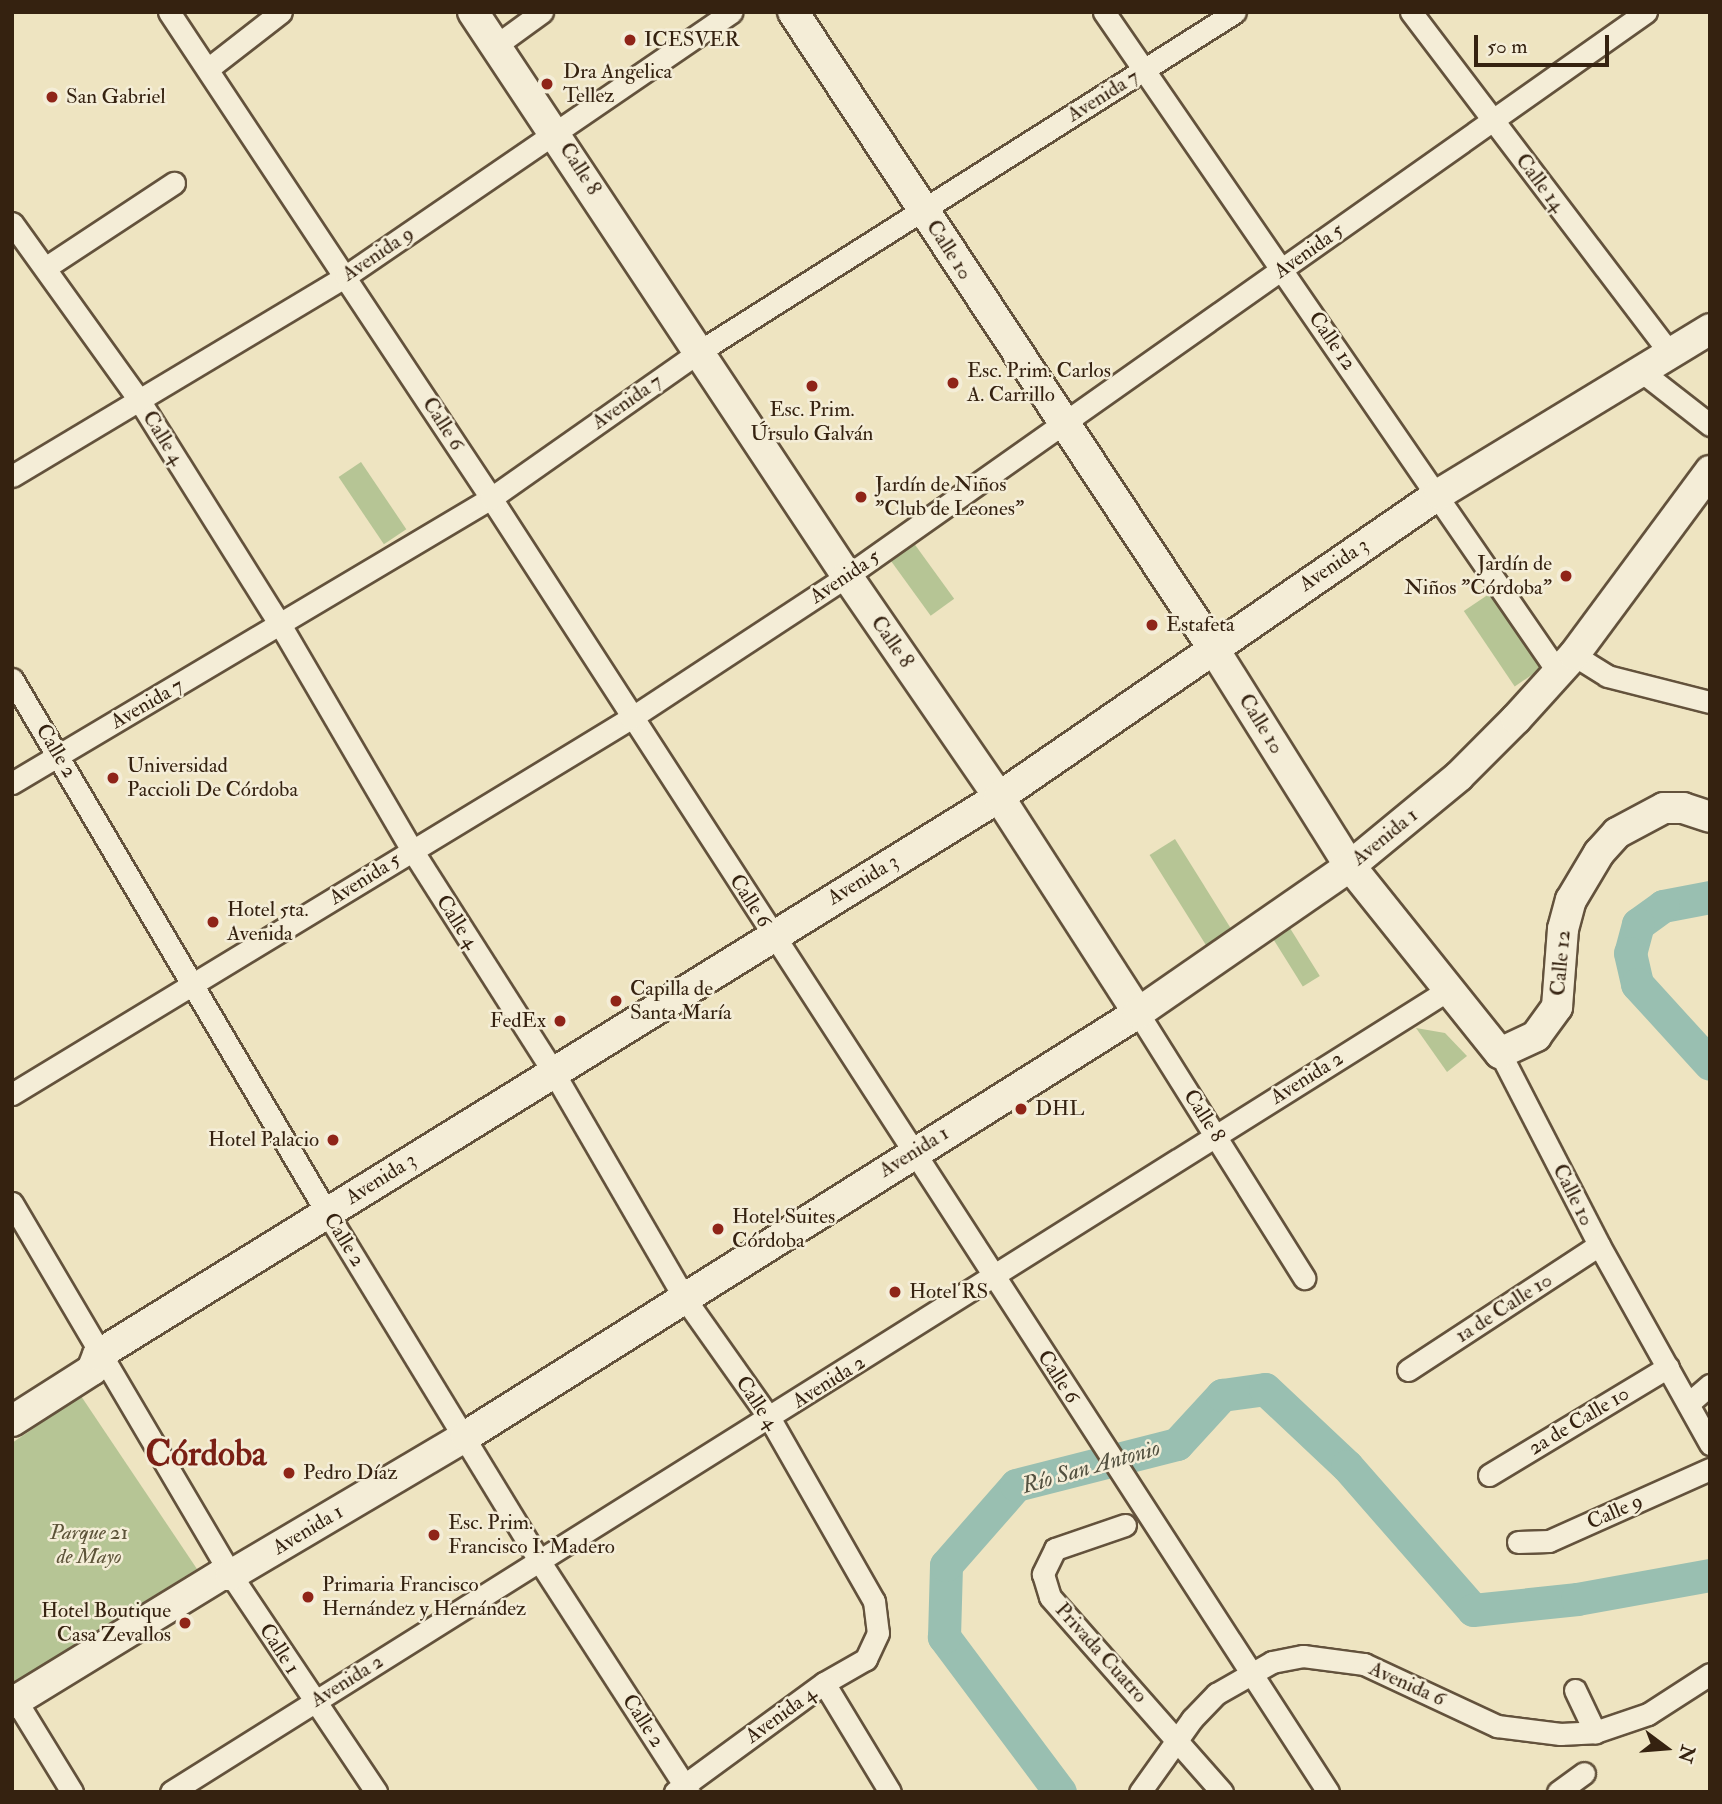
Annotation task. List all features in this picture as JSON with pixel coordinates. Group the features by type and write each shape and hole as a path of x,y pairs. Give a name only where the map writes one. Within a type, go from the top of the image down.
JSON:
{"main road":[{"name":"Calle 8","path":"472,12 556,133 847,576 999,797 1138,1013"},
{"name":"Calle 10","path":"793,12 1062,424 1213,648 1350,866 1500,1053"},
{"name":"Avenida 3","path":"12,1420 92,1370 98,1355 999,797 1439,494 1710,329"},
{"name":"Avenida 1","path":"14,1699 221,1574 231,1575 466,1436 1138,1013 1350,866 1459,776 1566,663 1710,471"},
{"name":"Calle 12","path":"1500,1053 1536,1036 1557,1007 1563,929 1571,900 1599,853 1617,833 1664,808 1683,808 1710,817"}],"street":[{"name":"Calle 6","path":"169,12 209,68 491,498 995,1277 1248,1674 1328,1792"},
{"path":"209,68 281,12"},
{"path":"495,46 542,12"},
{"name":"Avenida 9","path":"12,476 346,276 731,12"},
{"name":"Calle 12","path":"1104,12 1143,72 1439,494 1566,663 1710,702"},
{"name":"Avenida 7","path":"12,783 281,626 491,498 700,351 921,208 1143,72 1235,12"},
{"name":"Calle 14","path":"1411,12 1670,353"},
{"name":"Avenida 5","path":"12,1094 631,718 847,576 1282,269 1495,123 1646,12"},
{"path":"48,266 174,183"},
{"name":"Calle 4","path":"12,223 48,266 139,400 281,626 412,850 554,1073 685,1298 770,1419 874,1601 878,1633"},
{"path":"1641,371 1710,425"},
{"name":"Calle 2","path":"12,679 327,1213 466,1436 538,1559 683,1790"},
{"name":"Avenida 2","path":"171,1792 538,1559 770,1419 1448,990"},
{"name":"Calle 8","path":"1138,1013 1217,1135 1304,1278"},
{"name":"Calle 10","path":"1500,1053 1599,1245 1710,1444"},
{"path":"12,1203 98,1355"},
{"name":"1a de Calle 10","path":"1408,1370 1599,1245"},
{"name":"Calle 1","path":"98,1355 231,1575 313,1702 376,1792"},
{"name":"2a de Calle 10","path":"1489,1475 1668,1367"},
{"path":"1689,1403 1710,1385"},
{"name":"Calle 9","path":"1518,1542 1549,1541 1710,1469"},
{"name":"Privada Cuatro","path":"1125,1525 1055,1549 1043,1574 1050,1597 1179,1740 1222,1792"},
{"name":"Avenida 4","path":"683,1790 824,1683 866,1659 878,1633"},
{"name":"Avenida 6","path":"1140,1792 1216,1694 1248,1674 1303,1656 1364,1664 1497,1726 1560,1734 1595,1732 1648,1714 1710,1674"},
{"path":"824,1683 890,1792"},
{"path":"1575,1690 1595,1732"},
{"path":"14,1699 72,1792"},
{"path":"1558,1792 1584,1773"}],"green space":[{"path":"361,462 406,529 384,544 339,477"},
{"path":"913,542 954,599 931,616 890,559"},
{"path":"1492,592 1543,667 1515,686 1464,611"},
{"path":"1175,839 1235,936 1210,952 1150,855"},
{"path":"1288,925 1320,976 1303,986 1271,936"},
{"path":"1416,1028 1445,1033 1467,1056 1447,1072"},
{"name":"Parque 21 de Mayo","path":"81,1396 197,1569 14,1682 12,1443"}],"waterway":[{"name":"Río San Antonio","path":"1710,897 1663,906 1638,924 1630,953 1637,984 1710,1064"},
{"name":"Río San Antonio","path":"1060,1792 944,1637 946,1565 1016,1485 1177,1444 1222,1395 1265,1389 1347,1466 1473,1610 1577,1599 1710,1575"}],"place":[{"name":"ICESVER","path":"630,40"},
{"name":"Dra Angelica Tellez","path":"547,84"},
{"name":"San Gabriel","path":"52,97"},
{"name":"Esc. Prim. Carlos A. Carrillo","path":"953,383"},
{"name":"Esc. Prim. Úrsulo Galván","path":"812,386"},
{"name":"Jardín de Niños \"Club de Leones\"","path":"861,497"},
{"name":"Jardín de Niños \"Córdoba\"","path":"1566,576"},
{"name":"Estafeta","path":"1152,625"},
{"name":"Universidad Paccioli De Córdoba","path":"113,778"},
{"name":"Hotel 5ta. Avenida","path":"213,922"},
{"name":"Capilla de Santa María","path":"616,1001"},
{"name":"FedEx","path":"560,1021"},
{"name":"DHL","path":"1021,1109"},
{"name":"Hotel Palacio","path":"333,1140"},
{"name":"Hotel Suites Córdoba","path":"718,1229"},
{"name":"Hotel RS","path":"895,1292"},
{"name":"Pedro Díaz","path":"289,1473"},
{"name":"Esc. Prim. Francisco I. Madero","path":"434,1535"},
{"name":"Primaria Francisco Hernández y Hernández","path":"308,1597"},
{"name":"Hotel Boutique Casa Zevallos","path":"185,1623"}],"district":[{"name":"Córdoba","path":"206,1454"}]}
